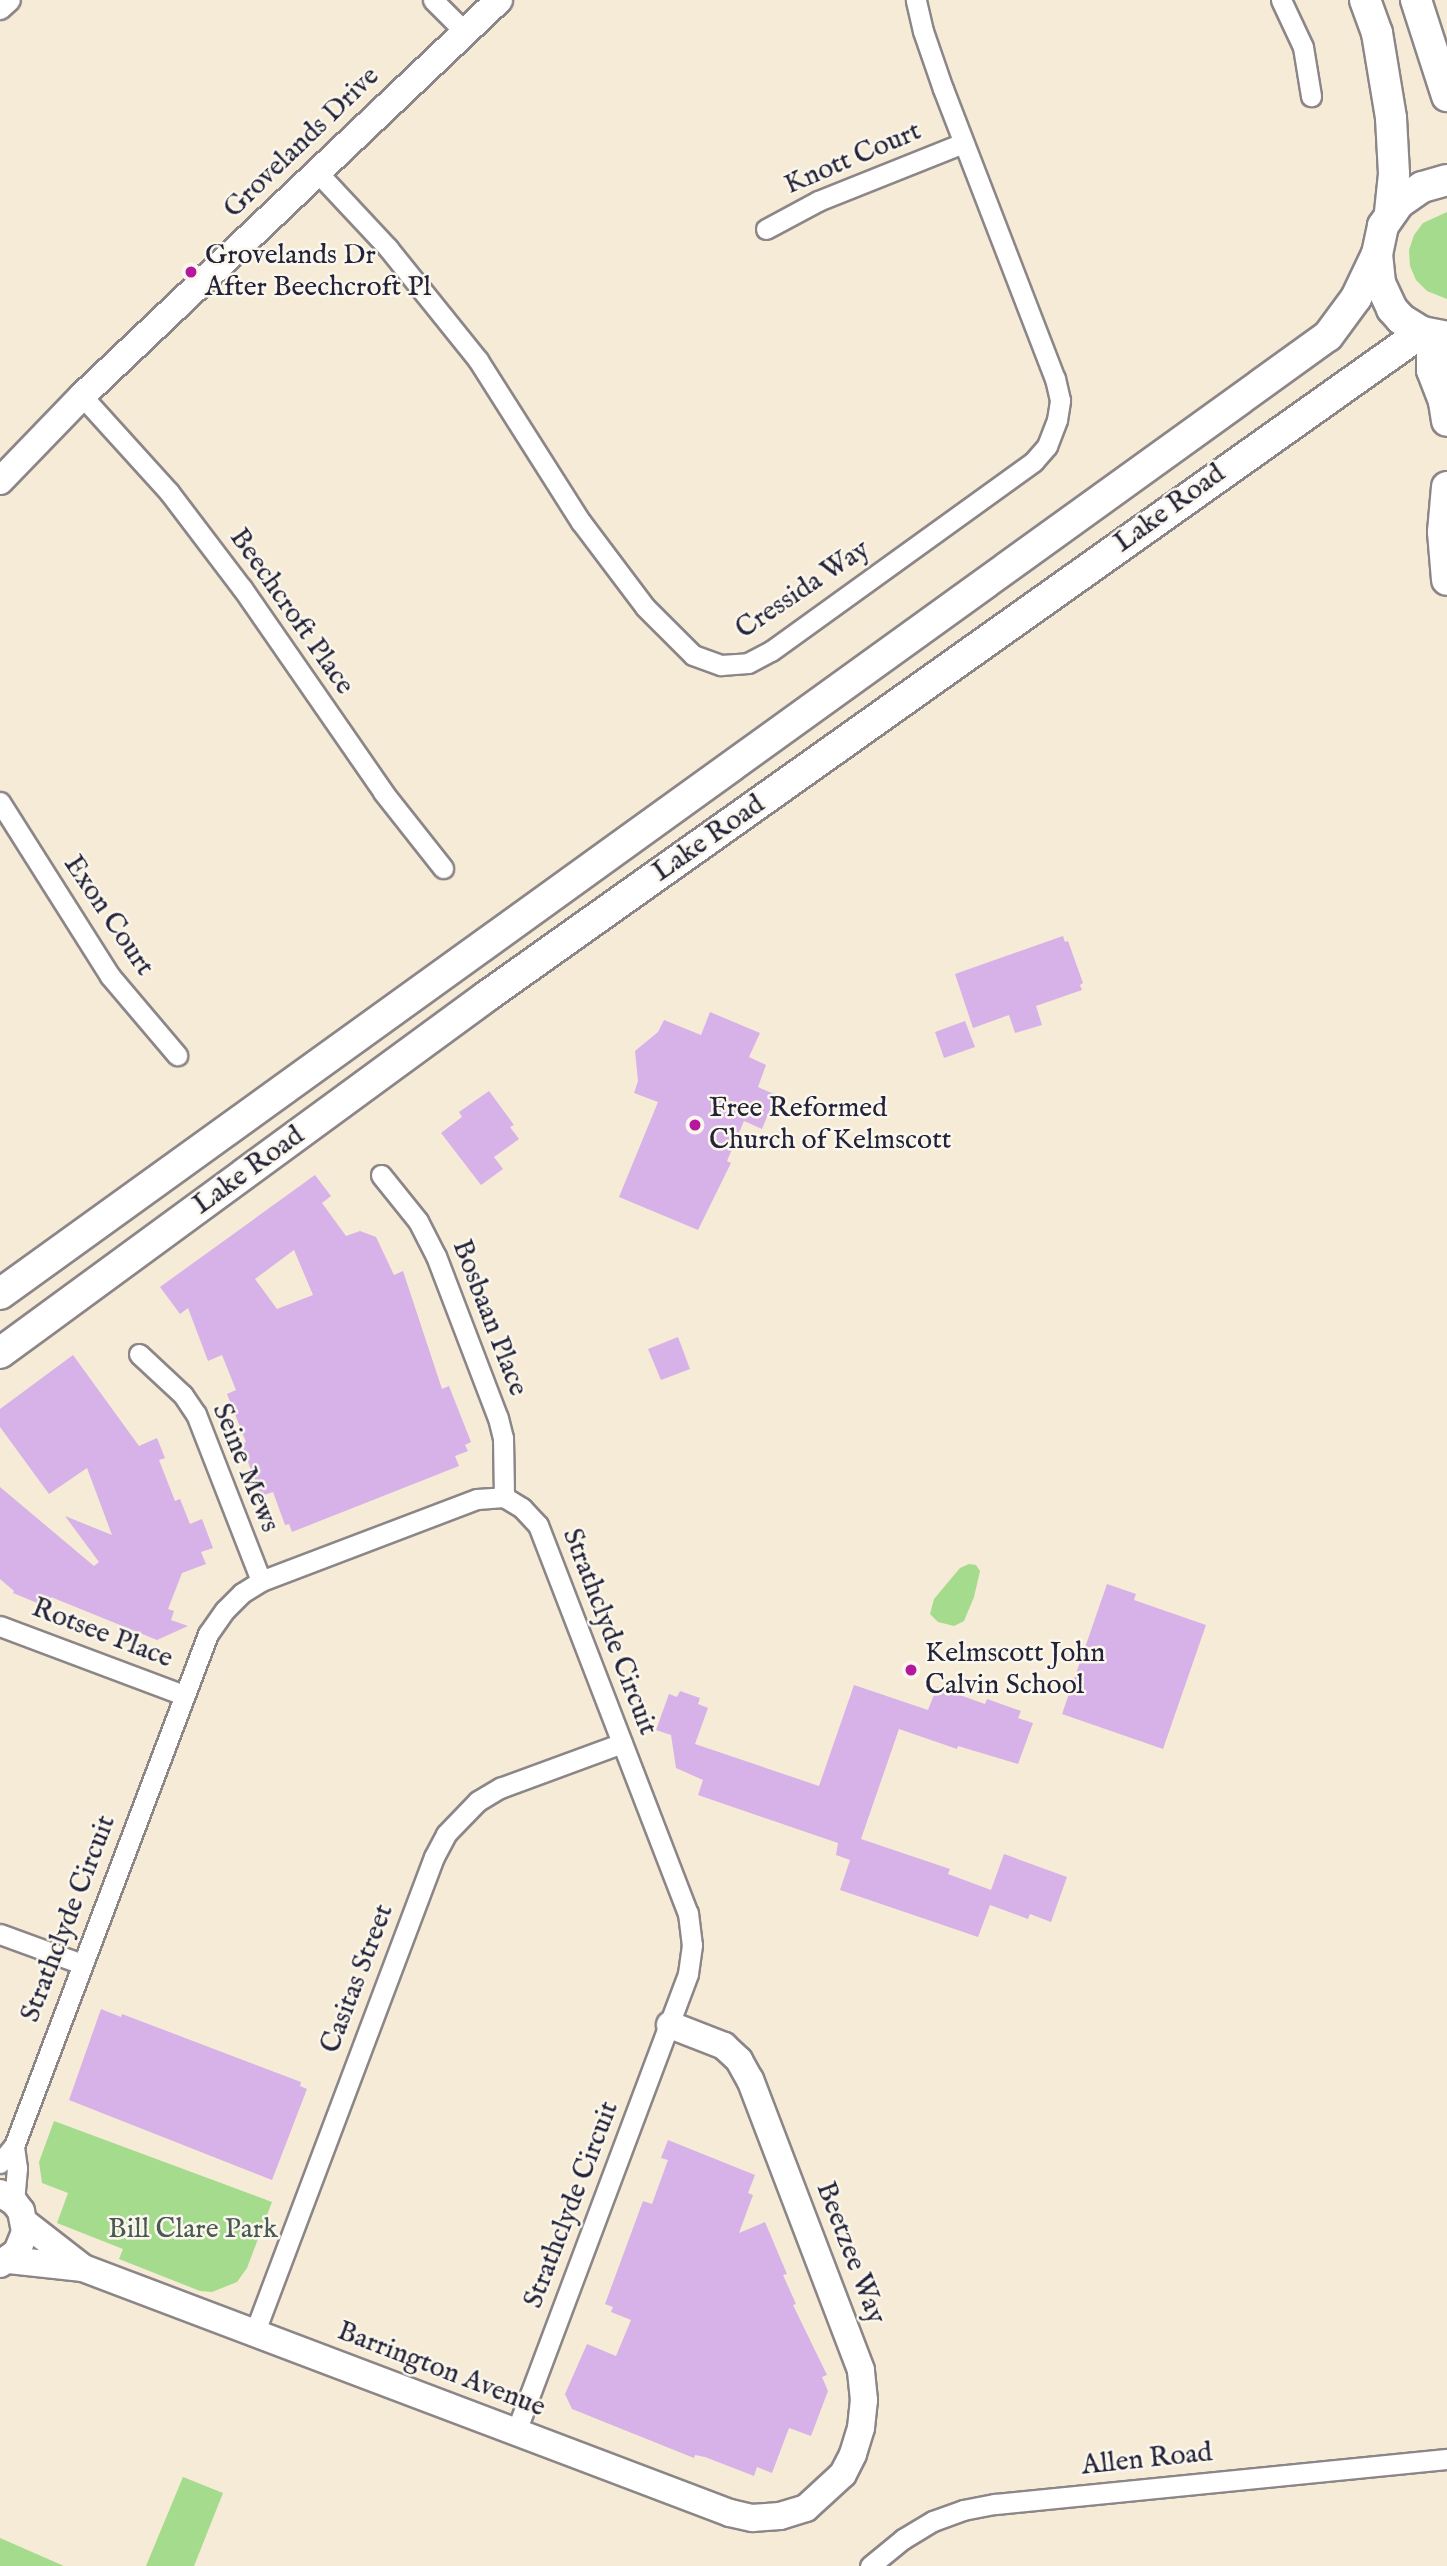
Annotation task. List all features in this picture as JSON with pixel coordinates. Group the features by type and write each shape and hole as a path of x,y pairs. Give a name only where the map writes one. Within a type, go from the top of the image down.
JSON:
{"main road":[{"path":"1365,0 1377,33 1391,118 1394,174 1390,214"},
{"path":"1416,0 1447,96"},
{"path":"1390,214 1410,193 1447,180"},
{"name":"Lake Road","path":"0,1294 652,821 1328,336 1356,298 1377,254 1381,233 1390,214"},
{"path":"1377,254 1384,297 1401,319 1434,335 1432,370 1444,402 1447,421"},
{"name":"Lake Road","path":"0,1353 465,1012 679,860 1434,335"},
{"path":"1447,487 1443,532 1447,580"},
{"path":"652,821 679,860"}],"street":[{"path":"0,9 10,0"},
{"path":"433,0 465,32"},
{"name":"Grovelands Drive","path":"0,481 82,396 499,0"},
{"name":"Cressida Way","path":"317,172 388,248 478,360 581,522 645,607 693,655 707,662 734,666 748,663 771,651 1020,471 1047,446 1054,434 1059,411 1058,390 922,31 916,0"},
{"path":"1281,0 1303,47 1311,96"},
{"name":"Knott Court","path":"766,229 818,201 963,143"},
{"name":"Beechcroft Place","path":"82,396 169,492 242,588 383,792 443,868"},
{"name":"Exon Court","path":"0,802 110,976 177,1055"},
{"name":"Bosbaan Place","path":"381,1175 418,1221 460,1318 500,1428 504,1497"},
{"name":"Seine Mews","path":"139,1354 183,1395 196,1415 261,1581"},
{"name":"Strathclyde Circuit","path":"0,2163 14,2146 208,1633 242,1593 261,1581 477,1499 504,1497 522,1508 538,1525 688,1913 692,1945 688,1974 670,2025 516,2432"},
{"name":"Rotsee Place","path":"0,1626 184,1695"},
{"name":"Casitas Street","path":"254,2334 385,1985 446,1834 478,1801 500,1788 622,1743"},
{"path":"0,1934 82,1964"},
{"name":"Beetzee Way","path":"670,2025 724,2046 739,2060 750,2080 861,2370 864,2400 861,2428 843,2474 806,2508 780,2516"},
{"name":"Strathclyde Circuit","path":"13,2206 17,2168 14,2146"},
{"path":"5,2262 22,2243 13,2206"},
{"name":"Barrington Avenue","path":"13,2206 83,2267"},
{"name":"Barrington Avenue","path":"5,2262 83,2267 730,2513 752,2518 780,2516"},
{"name":"Allen Road","path":"870,2566 902,2539 933,2521 963,2510 995,2504 1447,2459"}],"green space":[{"path":"1447,212 1447,299 1427,291 1416,280 1410,266 1409,250 1414,235 1423,223"},
{"path":"969,1564 976,1565 980,1571 974,1597 964,1621 954,1626 938,1622 930,1614 934,1599 960,1568"},
{"name":"Bill Clare Park","path":"54,2121 272,2202 247,2268 237,2282 212,2292 200,2291 119,2259 123,2249 57,2223 68,2193 42,2183 39,2162"},
{"path":"183,2477 223,2493 194,2566 146,2566"},
{"path":"0,2538 64,2566 0,2566"}],"building":[{"path":"1063,936 1065,942 1068,941 1083,983 1080,985 1082,990 1036,1006 1042,1025 1015,1033 1009,1015 973,1028 955,974"},
{"name":"Free Reformed Church of Kelmscott","path":"710,1012 760,1033 749,1057 766,1065 758,1087 776,1095 762,1129 744,1121 727,1161 731,1163 698,1230 619,1197 658,1102 634,1093 638,1081 635,1051 658,1032 664,1020 701,1035"},
{"path":"965,1021 975,1047 944,1058 935,1032"},
{"path":"489,1091 514,1125 510,1127 519,1139 494,1157 503,1169 481,1185 441,1133 462,1117 459,1112"},
{"path":"315,1175 331,1196 322,1203 346,1236 360,1231 376,1237 394,1275 403,1271 442,1389 449,1386 471,1442 465,1445 468,1451 455,1456 459,1466 292,1532 289,1524 285,1525 273,1492 261,1496 241,1444 246,1442 227,1394 236,1390 222,1355 208,1361 188,1308 180,1314 160,1287","holes":["294,1250 313,1295 277,1309 255,1279"]},
{"path":"678,1337 690,1369 661,1380 648,1349"},
{"path":"73,1355 139,1446 157,1438 165,1458 159,1460 175,1501 180,1499 190,1524 202,1519 213,1548 201,1552 206,1564 182,1573 168,1609 174,1611 171,1620 188,1626 157,1640 51,1597 47,1607 13,1593 0,1579 0,1487 94,1566 99,1562 65,1516 112,1535 87,1468 49,1494 0,1427 0,1409"},
{"path":"1107,1584 1136,1594 1134,1600 1206,1625 1163,1749 1062,1714"},
{"path":"854,1685 928,1710 937,1687 985,1704 987,1699 1021,1711 1018,1718 1033,1723 1018,1764 958,1746 957,1749 899,1729 861,1839 950,1869 948,1874 991,1890 1004,1854 1067,1877 1051,1922 1030,1914 1028,1919 990,1905 978,1937 840,1890 850,1860 836,1855 838,1843 698,1795 703,1780 676,1768 671,1735 656,1730 669,1694 677,1697 680,1691 700,1698 698,1704 708,1708 695,1744 819,1786"},
{"path":"101,2009 121,2017 122,2014 301,2082 300,2086 307,2089 272,2180 69,2100"},
{"path":"668,2140 755,2175 748,2193 753,2195 739,2233 765,2222 787,2274 783,2275 796,2304 793,2305 827,2375 822,2377 828,2391 811,2436 789,2428 772,2473 757,2467 754,2476 705,2457 695,2455 694,2458 572,2409 565,2394 587,2344 616,2356 631,2320 611,2312 613,2307 605,2304 643,2201 652,2204 668,2160 661,2158"}],"place":[{"name":"Grovelands Dr After Beechcroft Pl","path":"191,272"},
{"name":"Free Reformed Church of Kelmscott","path":"695,1125"},
{"name":"Kelmscott John Calvin School","path":"911,1670"}]}
